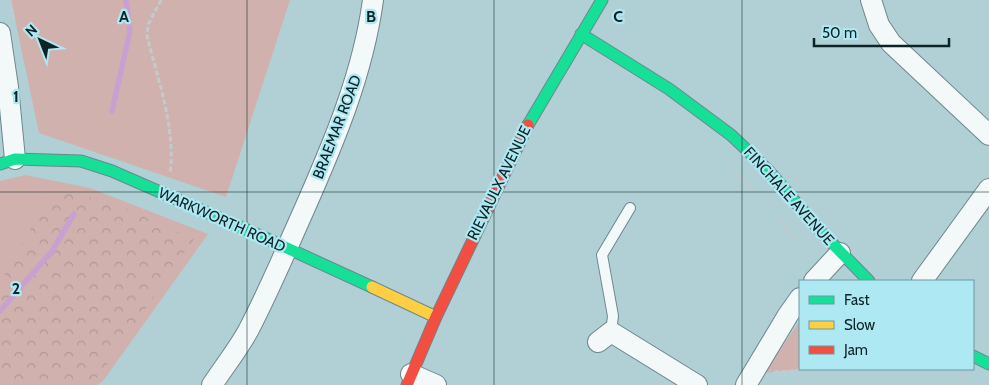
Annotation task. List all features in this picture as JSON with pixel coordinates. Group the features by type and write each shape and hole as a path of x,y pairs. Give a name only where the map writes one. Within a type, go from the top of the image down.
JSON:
{"street":[{"name":"BRAEMAR ROAD","path":"212,385 247,332 276,273 326,161 356,80 369,30 373,0"},
{"name":"RIEVAULX AVENUE","path":"436,385 409,380 436,317 532,117 602,0"},
{"path":"871,0 872,8 879,24 891,43 989,135"},
{"path":"0,33 8,87 7,162"},
{"name":"FINCHALE AVENUE","path":"580,34 662,82 722,127 781,184 840,253 868,280"},
{"name":"WARKWORTH ROAD","path":"7,162 81,161 112,171 167,194 436,317"},
{"path":"923,280 989,189"},
{"path":"815,280 840,253"},
{"path":"746,385 799,299"},
{"path":"605,337 697,385"},
{"path":"974,356 989,364"}],"lane":[{"path":"605,337 613,316 602,255 630,208"}],"path":[{"path":"161,0 148,25 147,36 166,113 172,156 167,194"},
{"path":"732,169 757,194"},
{"path":"774,214 804,249"}],"green space":[{"path":"11,0 290,0 226,197 39,133"},
{"path":"25,175 90,188 208,234 103,381 97,385 0,385 0,181"},
{"path":"52,191 106,200 194,239 98,377 86,385 0,385 0,283"},
{"path":"799,322 799,369 764,373"}],"waterway":[{"path":"112,111 130,31 126,0"},
{"path":"0,311 52,251 74,214"}],"traffic: fast":[{"path":"528,125 602,0"},
{"path":"581,34 669,89 731,135 768,170 822,233 868,280"},
{"path":"0,164 15,159 81,161 112,171 372,287"},
{"path":"974,356 989,364"}],"traffic: slow":[{"path":"372,287 436,317"}],"traffic: jam":[{"path":"407,385 436,317 528,125"}]}
